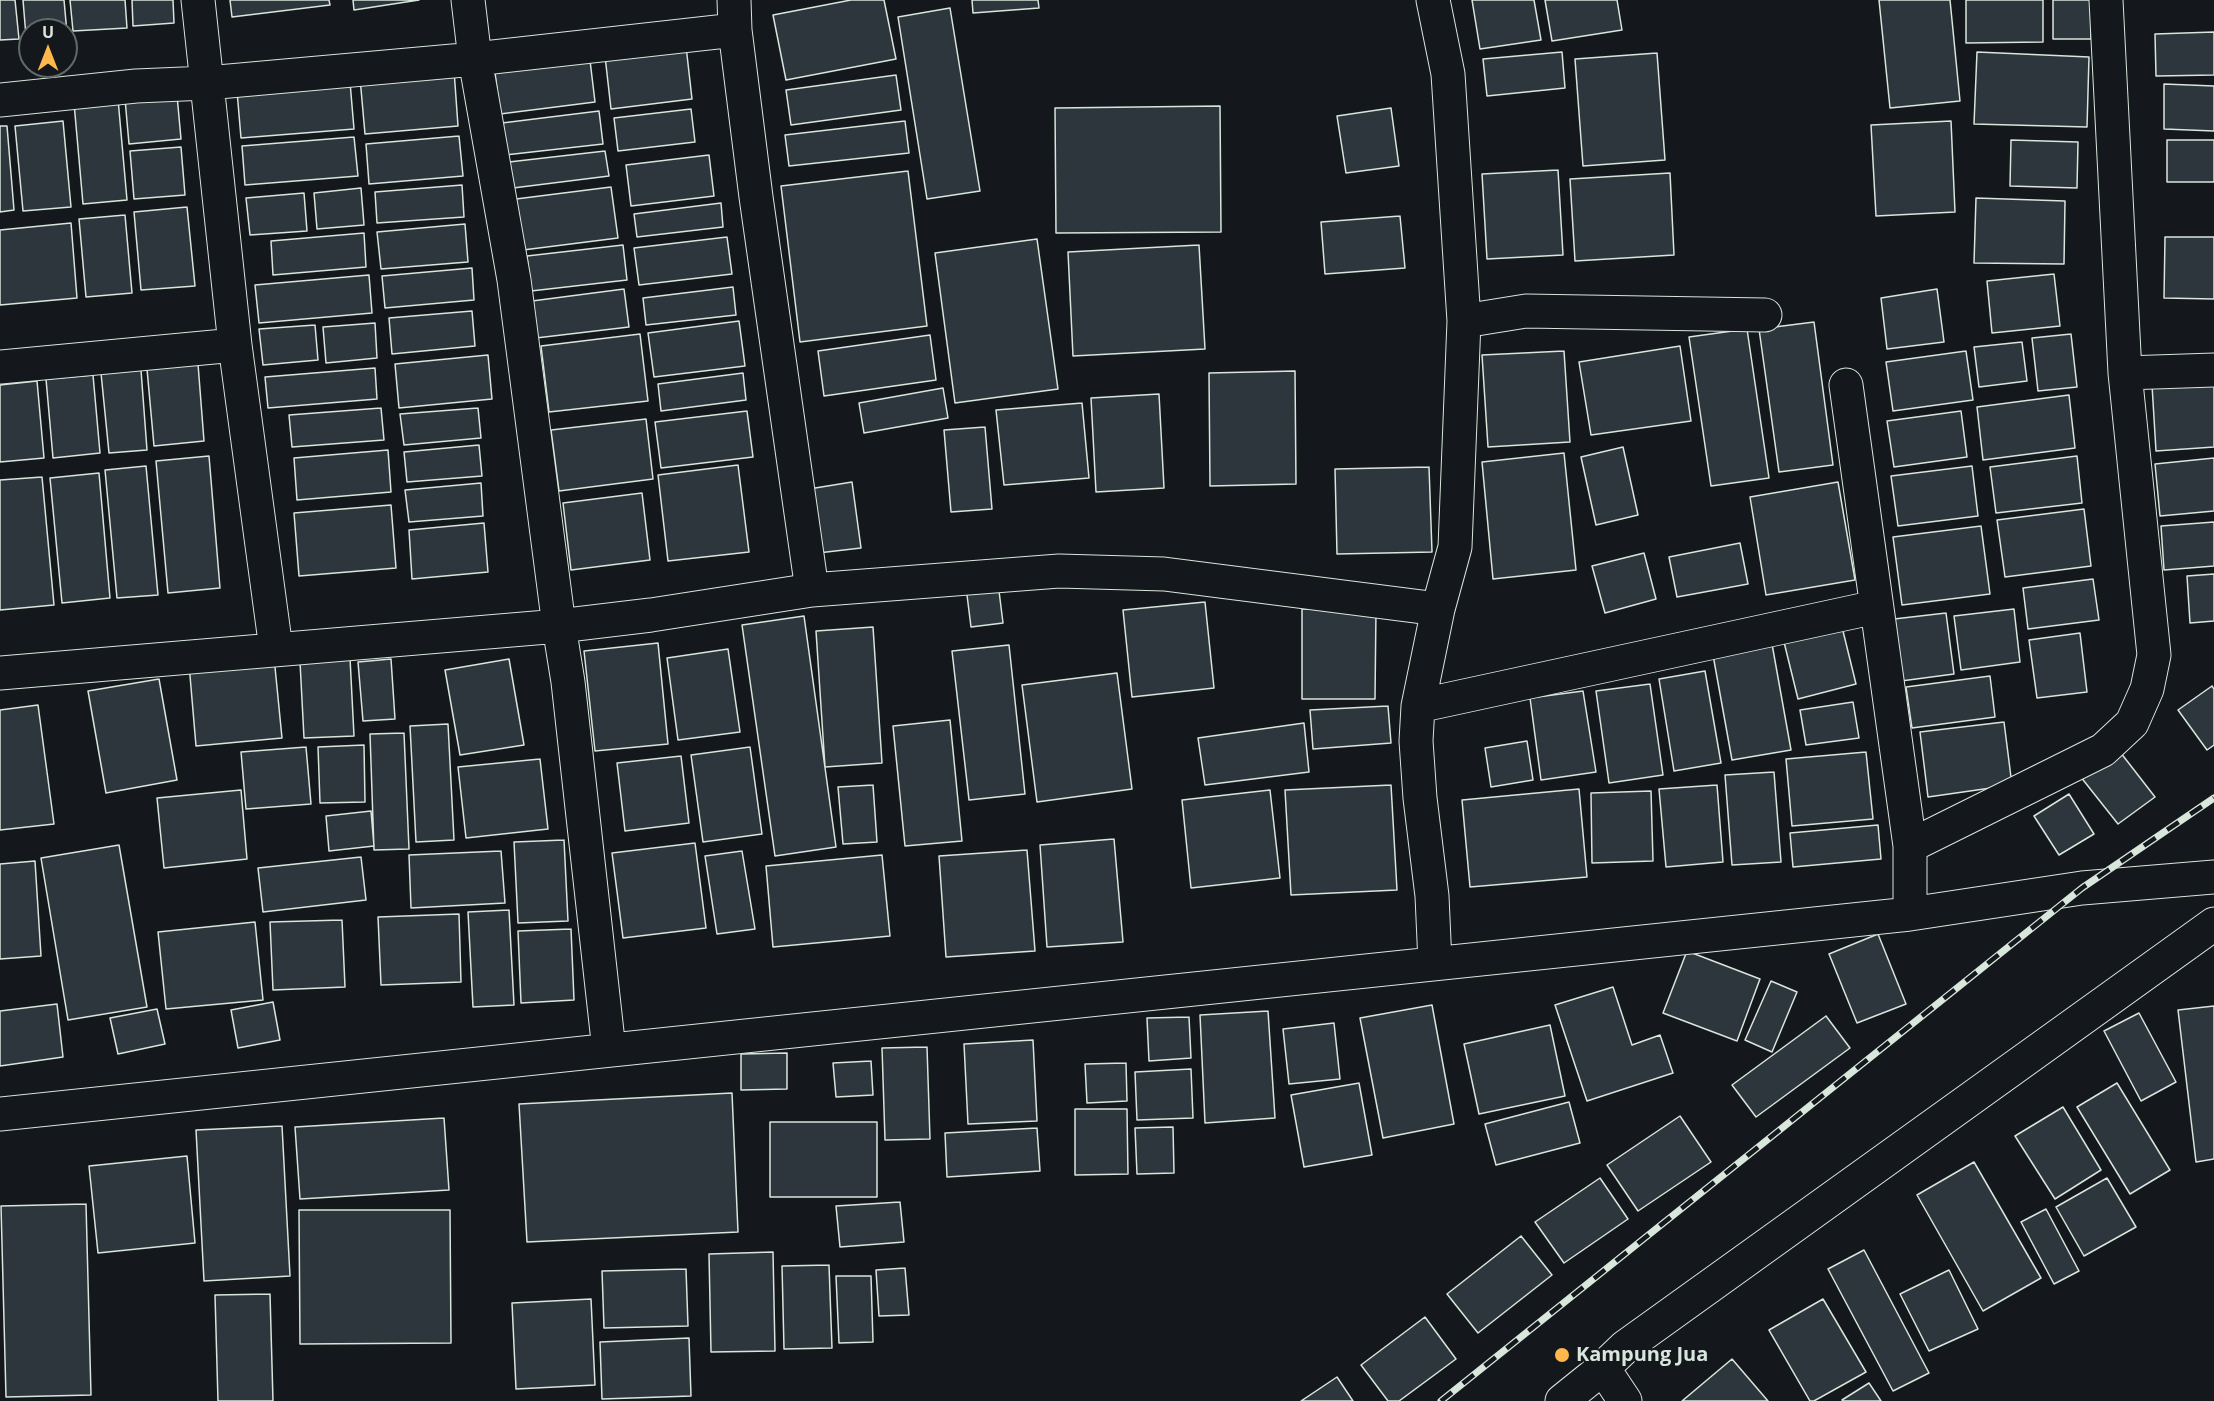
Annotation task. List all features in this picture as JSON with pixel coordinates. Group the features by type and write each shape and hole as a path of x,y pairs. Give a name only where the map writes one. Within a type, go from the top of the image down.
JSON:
{"street":[{"path":"198,0 235,345 276,649"},
{"path":"468,0 475,59 513,280 568,682 609,1050"},
{"path":"1433,0 1448,74 1464,321 1455,547 1438,609 1419,706 1416,741 1432,896 1435,963"},
{"path":"1910,846 2103,750 2132,723 2147,689 2154,655 2125,373 2106,0"},
{"path":"0,100 136,86 207,83 475,59 734,15 756,197 812,590"},
{"path":"1464,321 1526,311 1765,315"},
{"path":"0,367 235,345"},
{"path":"2125,373 2214,370"},
{"path":"1846,385 1910,846 1910,914"},
{"path":"0,673 559,626 651,615 812,590 1071,572 1164,574 1438,609"},
{"path":"1419,706 1876,607"},
{"path":"0,1114 1910,914 2082,888 2214,877"},
{"path":"1562,1401 1625,1347 2214,924"},
{"path":"1603,1368 1625,1401"}],"building":[{"path":"0,0 15,0 18,39 0,40"},
{"path":"23,0 64,0 66,18 24,18"},
{"path":"70,0 125,0 127,28 78,31 78,18 72,18"},
{"path":"132,0 173,0 174,23 133,26"},
{"path":"230,0 329,0 330,5 232,17"},
{"path":"353,0 419,0 354,10"},
{"path":"851,0 884,0 896,59 786,80 773,15"},
{"path":"972,0 1038,0 1039,8 973,13"},
{"path":"1472,0 1534,0 1541,40 1480,49"},
{"path":"1545,0 1617,0 1622,30 1552,41"},
{"path":"1879,0 1950,0 1960,101 1890,108"},
{"path":"1966,0 2043,0 2043,42 1966,43"},
{"path":"2053,0 2091,0 2091,39 2053,39"},
{"path":"950,8 980,191 927,199 898,17"},
{"path":"2214,32 2214,75 2156,76 2155,34"},
{"path":"686,46 692,99 611,109 605,56"},
{"path":"589,52 595,102 500,114 494,64"},
{"path":"1562,52 1565,88 1487,96 1483,59"},
{"path":"1977,52 2089,57 2087,127 1974,124"},
{"path":"1657,53 1665,160 1583,166 1575,59"},
{"path":"454,70 458,126 365,134 360,78"},
{"path":"896,75 901,110 791,125 786,90"},
{"path":"350,82 354,129 241,138 237,91"},
{"path":"2164,84 2214,86 2214,131 2164,129"},
{"path":"177,95 181,139 129,144 125,99"},
{"path":"118,99 127,200 83,204 74,103"},
{"path":"1220,106 1221,232 1056,233 1055,108"},
{"path":"1391,108 1399,166 1346,173 1337,116"},
{"path":"691,109 695,142 618,151 614,118"},
{"path":"599,111 603,144 505,155 502,123"},
{"path":"63,121 71,207 23,211 15,126"},
{"path":"905,121 909,153 789,166 785,135"},
{"path":"1951,121 1955,212 1876,216 1871,125"},
{"path":"0,126 7,126 14,210 0,212"},
{"path":"459,136 463,176 369,184 366,144"},
{"path":"354,137 358,176 245,185 242,146"},
{"path":"2011,140 2078,142 2077,188 2010,186"},
{"path":"2167,140 2214,140 2214,182 2167,182"},
{"path":"181,147 185,195 134,199 130,151"},
{"path":"605,151 609,176 513,188 509,162"},
{"path":"709,155 714,196 631,206 626,165"},
{"path":"1558,170 1563,255 1487,259 1482,174"},
{"path":"908,171 927,326 800,342 781,186"},
{"path":"1670,173 1674,255 1575,261 1570,179"},
{"path":"462,185 464,217 377,223 375,192"},
{"path":"611,187 618,238 523,250 516,199"},
{"path":"361,188 364,225 317,229 314,193"},
{"path":"304,193 307,231 250,235 246,198"},
{"path":"1976,198 2065,201 2064,264 1974,263"},
{"path":"721,203 723,227 637,237 634,214"},
{"path":"187,207 195,286 141,290 134,212"},
{"path":"125,215 132,293 86,297 79,219"},
{"path":"1400,216 1405,268 1325,274 1321,222"},
{"path":"71,223 77,298 0,305 0,230"},
{"path":"465,224 468,262 381,269 377,232"},
{"path":"364,233 366,267 273,275 271,241"},
{"path":"727,237 732,274 639,285 634,248"},
{"path":"2165,237 2214,237 2214,299 2164,298"},
{"path":"1037,239 1058,389 955,403 935,253"},
{"path":"623,245 627,280 531,291 527,256"},
{"path":"1199,245 1205,349 1073,356 1068,252"},
{"path":"472,268 474,300 385,308 382,276"},
{"path":"2054,274 2060,326 1992,333 1987,281"},
{"path":"369,275 372,313 259,323 255,285"},
{"path":"733,287 736,315 646,325 643,298"},
{"path":"624,289 629,327 536,338 532,301"},
{"path":"1937,289 1944,342 1887,349 1881,298"},
{"path":"472,311 475,346 392,354 389,318"},
{"path":"739,321 745,366 654,377 648,333"},
{"path":"1814,322 1833,465 1779,472 1759,329"},
{"path":"375,323 377,358 326,363 323,327"},
{"path":"315,325 318,360 263,365 259,329"},
{"path":"1747,329 1769,478 1711,486 1689,337"},
{"path":"640,334 648,401 549,412 541,346"},
{"path":"2071,334 2077,387 2038,391 2032,338"},
{"path":"930,335 936,380 824,396 818,351"},
{"path":"2022,342 2027,381 1979,387 1974,347"},
{"path":"1680,346 1691,421 1591,435 1579,362"},
{"path":"1564,351 1570,442 1488,447 1482,355"},
{"path":"1966,351 1973,400 1893,411 1886,362"},
{"path":"488,355 492,399 399,408 395,364"},
{"path":"198,364 204,441 154,446 147,369"},
{"path":"375,368 377,399 268,408 265,377"},
{"path":"141,370 147,450 109,453 101,373"},
{"path":"1295,371 1296,484 1210,486 1209,373"},
{"path":"743,373 746,400 661,411 658,384"},
{"path":"93,375 100,453 53,458 46,379"},
{"path":"37,381 44,458 0,462 0,385"},
{"path":"2214,381 2214,447 2156,451 2152,385"},
{"path":"943,388 948,418 864,433 859,403"},
{"path":"1159,394 1164,488 1096,492 1091,398"},
{"path":"2069,395 2075,448 1983,460 1977,407"},
{"path":"1082,403 1089,478 1004,485 996,410"},
{"path":"381,408 384,440 292,447 289,415"},
{"path":"478,408 481,438 404,445 400,414"},
{"path":"747,411 753,457 661,468 655,422"},
{"path":"1961,411 1967,457 1894,467 1887,421"},
{"path":"646,419 653,479 559,491 551,430"},
{"path":"985,427 992,509 951,512 944,430"},
{"path":"479,445 482,476 407,482 404,452"},
{"path":"1623,447 1638,515 1596,525 1581,457"},
{"path":"388,450 391,492 297,500 294,458"},
{"path":"1564,453 1576,570 1493,579 1482,462"},
{"path":"209,456 220,588 168,593 156,461"},
{"path":"2077,456 2082,503 1996,513 1990,467"},
{"path":"2214,458 2214,511 2160,516 2155,464"},
{"path":"738,465 749,552 668,561 658,475"},
{"path":"146,466 158,595 117,598 105,470"},
{"path":"1972,466 1978,516 1898,526 1891,476"},
{"path":"1429,467 1432,552 1337,554 1335,469"},
{"path":"99,473 110,598 62,603 50,478"},
{"path":"42,477 54,605 0,610 0,480"},
{"path":"852,482 861,548 818,553 809,489"},
{"path":"1838,482 1855,580 1766,595 1750,497"},
{"path":"481,483 483,516 409,522 405,490"},
{"path":"642,493 650,560 571,570 563,503"},
{"path":"391,505 396,568 299,576 294,513"},
{"path":"2084,509 2091,566 2005,577 1997,520"},
{"path":"2214,522 2214,566 2164,570 2161,526"},
{"path":"484,523 488,572 412,579 409,530"},
{"path":"1981,526 1990,594 1902,605 1893,537"},
{"path":"1740,543 1748,584 1677,597 1669,557"},
{"path":"1644,553 1656,599 1605,613 1592,566"},
{"path":"2214,574 2214,621 2190,623 2187,576"},
{"path":"2093,579 2099,620 2028,629 2023,588"},
{"path":"998,583 1003,623 971,627 966,587"},
{"path":"1205,602 1214,688 1132,697 1123,610"},
{"path":"1302,609 1376,609 1375,699 1302,699"},
{"path":"2014,609 2020,662 1961,670 1954,616"},
{"path":"1946,613 1954,674 1901,681 1894,619"},
{"path":"804,616 836,847 775,856 742,625"},
{"path":"873,627 882,763 825,767 816,631"},
{"path":"1842,627 1856,684 1798,699 1784,642"},
{"path":"2080,633 2087,692 2037,698 2029,640"},
{"path":"658,643 668,744 595,751 584,651"},
{"path":"1772,644 1791,750 1732,760 1713,655"},
{"path":"1009,645 1025,794 969,800 952,651"},
{"path":"728,649 740,732 678,740 667,658"},
{"path":"274,657 282,738 196,746 189,664"},
{"path":"350,658 354,736 304,738 300,662"},
{"path":"391,659 395,719 363,721 358,662"},
{"path":"509,659 524,745 460,755 445,670"},
{"path":"1705,671 1721,763 1674,771 1659,679"},
{"path":"1117,673 1132,789 1037,802 1022,685"},
{"path":"1990,676 1995,717 1912,728 1906,687"},
{"path":"159,679 177,780 106,793 88,691"},
{"path":"1650,684 1663,775 1609,783 1596,691"},
{"path":"2212,686 2214,689 2214,745 2207,750 2178,710"},
{"path":"1583,691 1596,772 1541,780 1530,698"},
{"path":"1853,702 1859,738 1806,745 1800,710"},
{"path":"38,705 54,824 0,830 0,710"},
{"path":"1388,706 1391,743 1313,749 1310,710"},
{"path":"950,720 962,841 905,846 893,726"},
{"path":"2004,722 2012,785 1928,797 1920,732"},
{"path":"1304,723 1309,772 1205,785 1198,738"},
{"path":"448,724 454,840 416,842 410,726"},
{"path":"404,733 409,849 374,850 370,734"},
{"path":"1527,741 1533,780 1491,787 1485,748"},
{"path":"364,745 365,802 320,803 318,747"},
{"path":"306,747 311,804 246,809 241,752"},
{"path":"750,747 762,834 703,842 691,755"},
{"path":"2117,748 2155,797 2118,824 2080,776"},
{"path":"1866,752 1873,819 1792,826 1786,759"},
{"path":"681,756 689,823 625,831 617,763"},
{"path":"540,759 548,829 466,838 458,767"},
{"path":"1774,772 1781,862 1732,865 1725,775"},
{"path":"873,785 877,842 843,844 838,787"},
{"path":"1391,785 1397,890 1291,895 1285,790"},
{"path":"1717,785 1723,862 1666,867 1659,789"},
{"path":"1579,789 1587,877 1470,887 1462,800"},
{"path":"241,790 247,859 164,868 157,798"},
{"path":"1270,790 1280,878 1191,888 1182,800"},
{"path":"1651,791 1653,861 1592,863 1591,793"},
{"path":"2069,794 2094,834 2059,855 2034,816"},
{"path":"371,811 374,846 329,851 326,816"},
{"path":"1878,825 1881,859 1793,867 1790,833"},
{"path":"1114,839 1123,942 1047,947 1040,845"},
{"path":"564,840 568,921 518,923 514,842"},
{"path":"695,843 706,928 623,938 612,853"},
{"path":"119,845 147,1007 68,1020 41,858"},
{"path":"1027,850 1035,951 946,957 939,856"},
{"path":"501,851 505,903 411,908 409,855"},
{"path":"742,851 755,929 717,934 705,856"},
{"path":"882,855 890,936 773,947 766,866"},
{"path":"361,857 366,900 263,912 258,868"},
{"path":"35,861 41,956 0,959 0,864"},
{"path":"509,910 514,1005 473,1007 468,912"},
{"path":"459,914 461,982 381,985 378,917"},
{"path":"342,920 345,987 273,990 270,922"},
{"path":"255,922 263,1000 166,1009 158,932"},
{"path":"571,929 574,1000 521,1003 518,931"},
{"path":"1878,934 1906,1004 1857,1023 1829,954"},
{"path":"1687,951 1760,979 1737,1041 1663,1013"},
{"path":"1771,981 1797,992 1772,1052 1745,1040"},
{"path":"1613,987 1632,1045 1660,1035 1673,1073 1587,1101 1555,1005"},
{"path":"273,1002 280,1040 238,1048 231,1010"},
{"path":"57,1004 63,1057 0,1066 0,1011"},
{"path":"1432,1005 1454,1124 1383,1138 1360,1018"},
{"path":"2214,1006 2214,1159 2196,1162 2178,1010"},
{"path":"157,1009 165,1044 118,1054 110,1018"},
{"path":"1268,1011 1275,1118 1205,1123 1200,1015"},
{"path":"2139,1013 2176,1082 2141,1101 2104,1031"},
{"path":"1826,1016 1850,1048 1756,1117 1732,1085"},
{"path":"1189,1017 1191,1058 1149,1061 1147,1018"},
{"path":"1334,1023 1340,1079 1289,1084 1283,1029"},
{"path":"1550,1025 1565,1096 1479,1114 1464,1044"},
{"path":"1033,1040 1037,1121 968,1124 964,1044"},
{"path":"927,1047 930,1139 885,1140 882,1048"},
{"path":"787,1053 787,1089 741,1090 741,1054"},
{"path":"871,1061 873,1095 836,1097 833,1063"},
{"path":"1126,1063 1127,1101 1087,1103 1085,1064"},
{"path":"1191,1069 1193,1118 1137,1120 1135,1072"},
{"path":"1359,1083 1372,1155 1304,1167 1291,1095"},
{"path":"2117,1083 2170,1170 2130,1194 2077,1107"},
{"path":"732,1093 738,1232 527,1242 519,1104"},
{"path":"1569,1102 1580,1143 1496,1165 1485,1124"},
{"path":"2063,1107 2101,1170 2055,1199 2015,1136"},
{"path":"1075,1109 1127,1109 1128,1174 1075,1175"},
{"path":"1680,1116 1711,1162 1638,1211 1607,1165"},
{"path":"444,1118 449,1190 300,1199 295,1127"},
{"path":"770,1122 877,1122 877,1197 770,1197"},
{"path":"282,1126 290,1276 204,1281 196,1130"},
{"path":"1173,1127 1174,1173 1137,1174 1135,1128"},
{"path":"1037,1128 1040,1171 947,1177 945,1133"},
{"path":"187,1156 195,1243 98,1253 89,1166"},
{"path":"1974,1162 2041,1278 1983,1311 1917,1195"},
{"path":"1600,1178 1628,1219 1564,1263 1535,1222"},
{"path":"2107,1178 2136,1227 2084,1256 2056,1207"},
{"path":"900,1202 904,1242 840,1247 836,1206"},
{"path":"86,1204 91,1395 6,1397 1,1206"},
{"path":"2046,1209 2079,1271 2054,1284 2021,1222"},
{"path":"299,1210 450,1210 451,1343 300,1344"},
{"path":"1521,1236 1552,1275 1478,1333 1447,1294"},
{"path":"1864,1250 1929,1373 1893,1391 1828,1269"},
{"path":"773,1252 775,1351 711,1352 709,1254"},
{"path":"829,1265 832,1348 784,1349 782,1266"},
{"path":"905,1268 909,1315 879,1316 876,1270"},
{"path":"686,1269 688,1326 604,1328 602,1271"},
{"path":"1949,1270 1978,1329 1929,1351 1900,1294"},
{"path":"836,1276 871,1276 873,1342 839,1343"},
{"path":"270,1294 273,1401 218,1401 215,1295"},
{"path":"591,1299 595,1385 516,1389 512,1303"},
{"path":"1823,1299 1866,1372 1814,1401 1810,1401 1769,1330"},
{"path":"1425,1317 1456,1359 1399,1401 1388,1401 1361,1365"},
{"path":"689,1338 691,1396 602,1399 600,1342"},
{"path":"1732,1359 1768,1401 1682,1401"},
{"path":"1337,1377 1353,1401 1301,1401"},
{"path":"1869,1383 1881,1401 1842,1400"}],"railway":[{"path":"1441,1401 2082,888 2214,798"}],"place":[{"name":"Kampung Jua","path":"1562,1355"}]}
